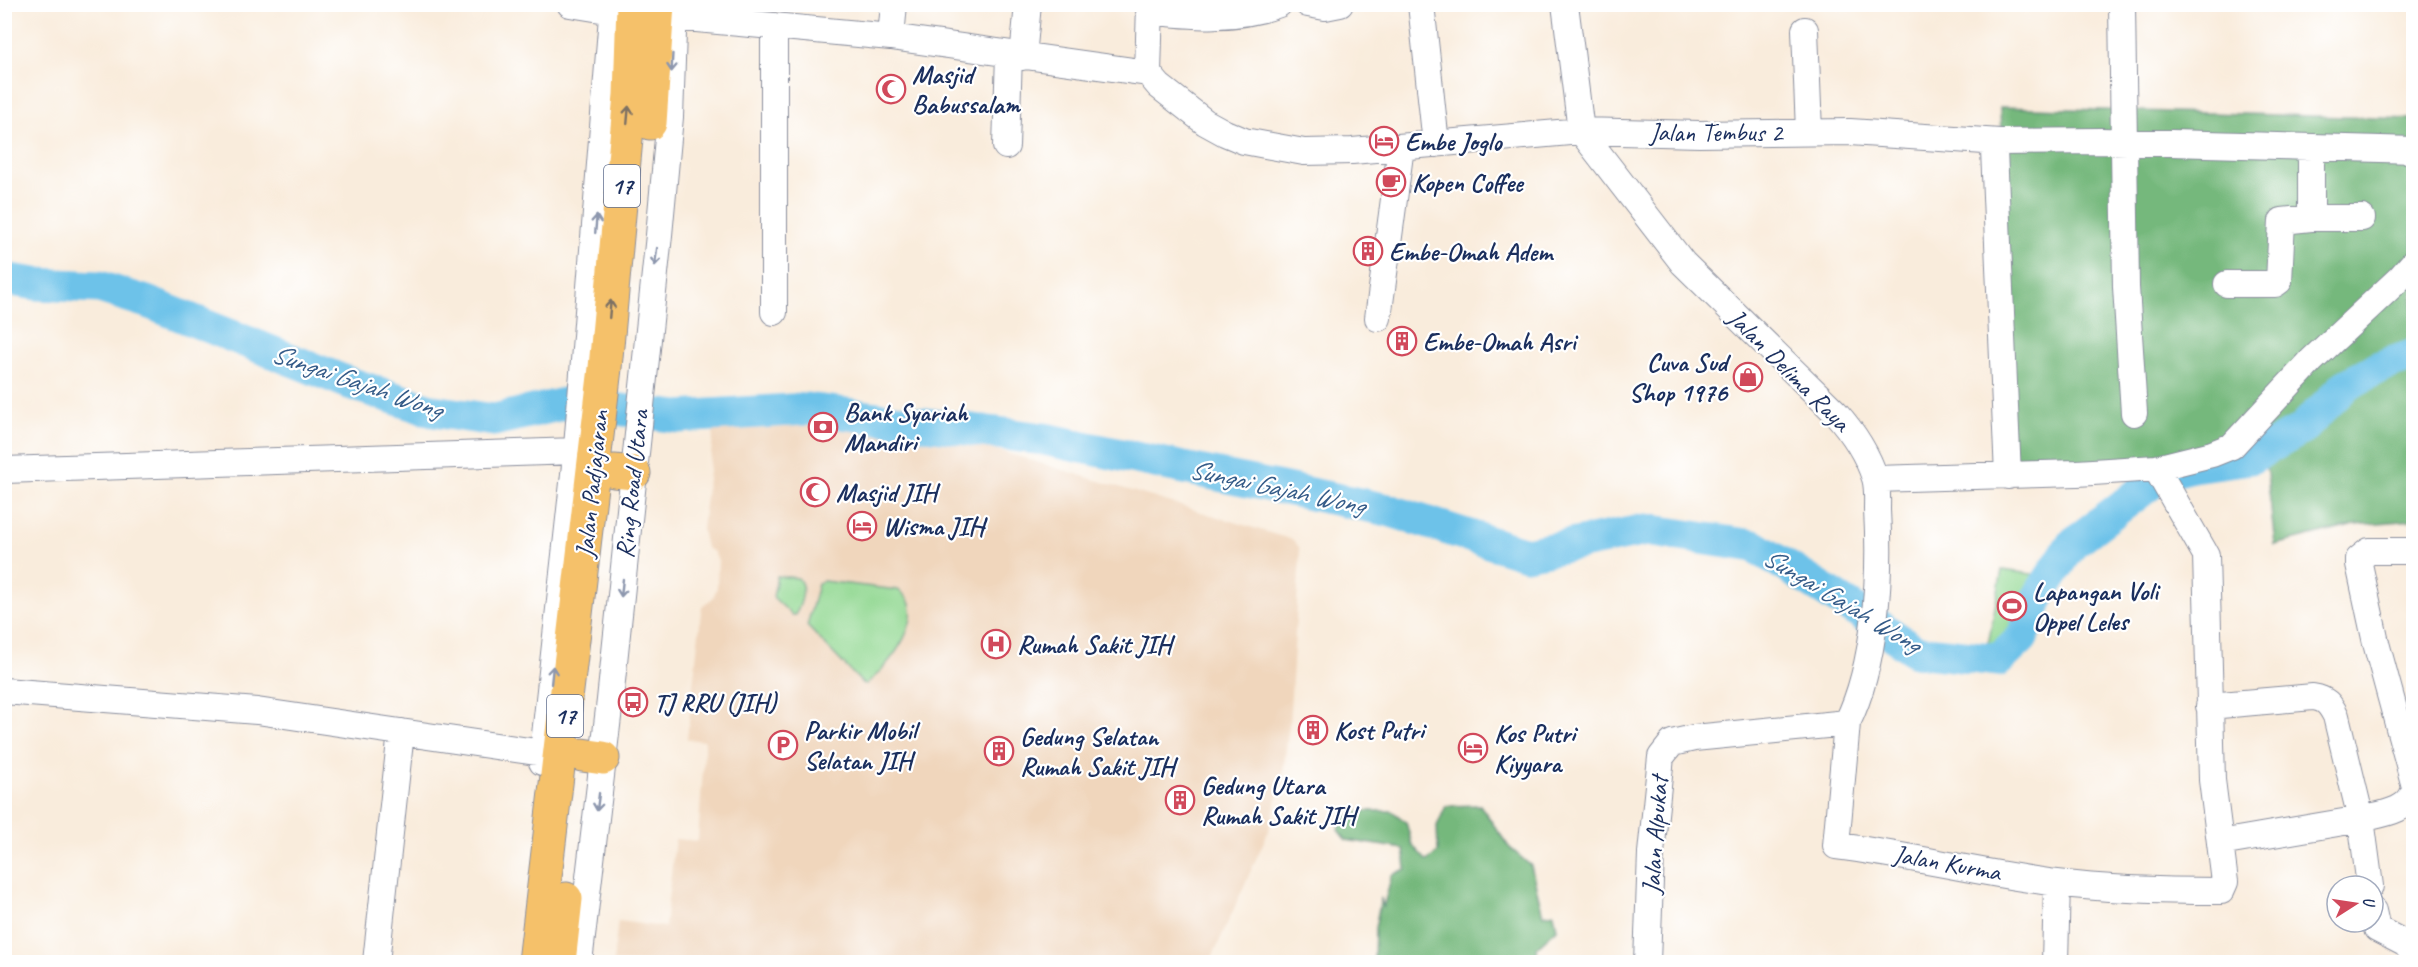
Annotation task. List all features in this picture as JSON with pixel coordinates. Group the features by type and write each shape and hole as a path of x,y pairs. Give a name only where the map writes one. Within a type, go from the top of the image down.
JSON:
{"highway":[{"name":"Jalan Padjajaran","path":"536,963 572,756 608,463 630,95 620,7"},
{"name":"Jalan Padjajaran","path":"615,362 669,9"},
{"name":"Jalan Padjajaran","path":"559,963 572,756"}],"street":[{"path":"570,4 620,7"},
{"path":"891,37 894,4"},
{"path":"1006,146 1016,56 1028,4"},
{"path":"669,9 774,26 891,37 1148,73 1150,8 1175,14 1227,15 1279,4"},
{"path":"1308,4 1325,7 1340,4"},
{"path":"1421,4 1436,144"},
{"path":"1565,4 1581,131"},
{"path":"2122,4 2126,287 2134,413"},
{"path":"774,26 774,312"},
{"path":"1805,30 1809,132"},
{"name":"Jalan Tembus 2","path":"1148,73 1159,86 1205,122 1244,141 1304,152 1401,147 1581,131 1699,134 1850,132 2000,142 2125,142 2414,150"},
{"name":"Jalan Delima Raya","path":"1581,131 1683,263 1856,435 1876,479 1880,550 1870,652 1855,707 1847,723 1836,846"},
{"path":"1378,318 1401,147"},
{"path":"2311,148 2311,218"},
{"path":"1994,150 2008,476"},
{"path":"2227,284 2277,283 2281,278 2282,221 2311,218 2362,218"},
{"path":"1876,479 2008,476 2161,478 2232,446 2312,360 2400,278 2414,262"},
{"path":"4,470 608,463 572,756 522,963"},
{"path":"2161,478 2206,555 2212,780 2220,843 2361,819 2400,808 2409,802 2414,791"},
{"path":"2414,550 2369,551 2359,558 2376,643 2414,783"},
{"path":"4,691 257,711 572,756"},
{"path":"2210,706 2313,697 2324,699 2331,705 2336,716 2361,819 2368,874"},
{"name":"Jalan Alpukat","path":"1647,963 1651,853 1660,757 1672,743 1694,738 1847,723"},
{"path":"376,963 401,732"},
{"path":"572,756 579,963"},
{"name":"Jalan Kurma","path":"1836,846 1886,852 2057,883 2165,891 2221,891 2225,882 2220,843"},
{"path":"2055,963 2057,883"},
{"path":"2385,933 2406,944 2414,955"}],"shaded area":[{"name":"Rumah Sakit JIH","path":"830,399 1293,540 1299,547 1289,726 1282,780 1269,830 1210,962 613,962 618,921 665,927 675,839 698,841 705,741 687,739 702,606 713,598 717,587 718,561 714,552 706,548 702,529 716,413"}],"green space":[{"path":"2000,107 2413,119 2413,520 2355,525 2275,545 2265,456 2251,458 2260,449 2159,463 2012,472"},
{"name":"Lapangan Voli Oppel Leles","path":"2002,570 2040,575 2017,637 2001,653 1987,650"},
{"path":"777,576 798,578 801,582 802,596 795,615 792,615 773,597"},
{"path":"823,581 898,590 908,599 911,611 904,639 885,666 866,684 862,683 807,626 818,584"},
{"path":"1480,805 1509,847 1531,866 1543,915 1554,913 1557,929 1536,948 1539,962 1374,962 1375,928 1381,898 1383,908 1392,875 1406,869 1404,849 1346,840 1338,830 1347,816 1364,811 1392,811 1406,822 1412,845 1427,861 1438,852 1437,826 1446,806"}],"waterway":[{"name":"Sungai Gajah Wong","path":"4,279 36,284 99,287 147,302 349,383 433,411 494,420 568,403 678,417 807,409 1044,439 1388,510 1526,554 1646,530 1754,546 1916,651 1999,660 2022,638 2041,592 2072,544 2165,473 2193,466 2251,458 2302,429 2345,386 2379,367 2414,355"}],"place":[{"name":"Masjid Babussalam","path":"891,89"},
{"name":"Embe Joglo","path":"1384,141"},
{"name":"Kopen Coffee","path":"1391,182"},
{"name":"Embe-Omah Adem","path":"1368,251"},
{"name":"Embe-Omah Asri","path":"1402,341"},
{"name":"Cuva Sud Shop 1976","path":"1748,377"},
{"name":"Bank Syariah Mandiri","path":"823,427"},
{"name":"Masjid JIH","path":"815,492"},
{"name":"Wisma JIH","path":"862,526"},
{"name":"Lapangan Voli Oppel Leles","path":"2012,606"},
{"name":"Rumah Sakit JIH","path":"996,644"},
{"name":"TJ RRU (JIH)","path":"633,702"},
{"name":"Kost Putri","path":"1313,730"},
{"name":"Parkir Mobil Selatan JIH","path":"783,745"},
{"name":"Kos Putri Kiyyara","path":"1473,748"},
{"name":"Gedung Selatan Rumah Sakit JIH","path":"999,751"},
{"name":"Gedung Utara Rumah Sakit JIH","path":"1180,800"}]}
